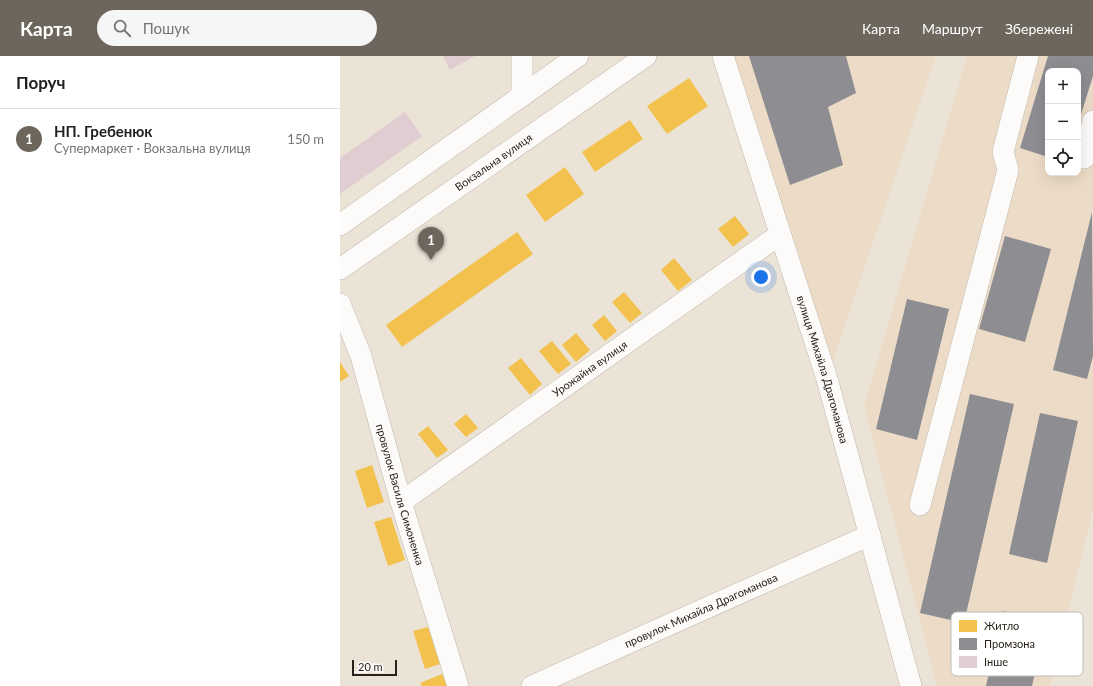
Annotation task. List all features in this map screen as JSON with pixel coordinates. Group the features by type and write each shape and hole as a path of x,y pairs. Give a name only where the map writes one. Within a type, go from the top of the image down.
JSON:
{"street":[{"path":"522,56 522,96"},
{"path":"340,225 578,56"},
{"name":"Вокзальна вулиця","path":"340,269 646,56"},
{"name":"вулиця Михайла Драгоманова","path":"723,56 779,235 827,379 911,686"},
{"path":"920,505 1008,170 1002,152 1028,56"},
{"path":"1084,158 1093,121"},
{"name":"Урожайна вулиця","path":"401,502 779,235"},
{"name":"провулок Василя Симоненка","path":"340,304 361,356 401,502 458,686"},
{"name":"провулок Михайла Драгоманова","path":"532,686 870,535"}],"shaded area":[{"path":"723,56 936,56 827,379"},
{"path":"967,56 1093,56 1093,509 1068,612 951,612 951,676 1052,676 1050,686 937,686 864,406"}],"building: Житло":[{"path":"689,78 708,106 667,134 647,106"},
{"path":"630,120 643,139 595,172 582,152"},
{"path":"565,167 584,194 545,222 526,195"},
{"path":"735,216 749,234 733,247 718,229"},
{"path":"517,232 533,254 402,347 386,325"},
{"path":"674,258 692,280 678,291 661,270"},
{"path":"624,292 642,313 630,323 612,302"},
{"path":"604,315 617,331 605,341 592,325"},
{"path":"576,333 590,350 576,362 562,345"},
{"path":"552,341 571,364 558,374 539,351"},
{"path":"521,358 542,384 530,395 508,368"},
{"path":"340,362 349,376 340,382"},
{"path":"466,414 478,428 466,437 454,424"},
{"path":"428,426 448,450 437,458 418,434"},
{"path":"372,465 384,502 367,508 355,471"},
{"path":"391,517 405,560 388,566 374,522"},
{"path":"428,627 440,664 425,669 413,631"},
{"path":"442,674 447,686 422,686 420,683"}],"building: Промзона":[{"path":"749,56 846,56 856,93 828,107 843,165 790,185"},
{"path":"1048,56 1093,56 1093,76 1081,114 1081,68 1045,68 1045,156 1020,148"},
{"path":"1092,212 1093,356 1087,379 1053,370"},
{"path":"1005,236 1051,249 1025,342 979,329"},
{"path":"907,299 949,309 917,440 876,429"},
{"path":"970,394 1014,404 967,612 951,612 951,620 920,613"},
{"path":"1040,413 1078,421 1047,563 1009,554"},
{"path":"988,676 1034,676 1032,686 986,686"}],"building: Інше":[{"path":"443,56 475,56 450,70"},
{"path":"405,112 422,136 340,194 340,158"}],"place":[{"name":"НП. Гребенюк","path":"431,260"}]}
